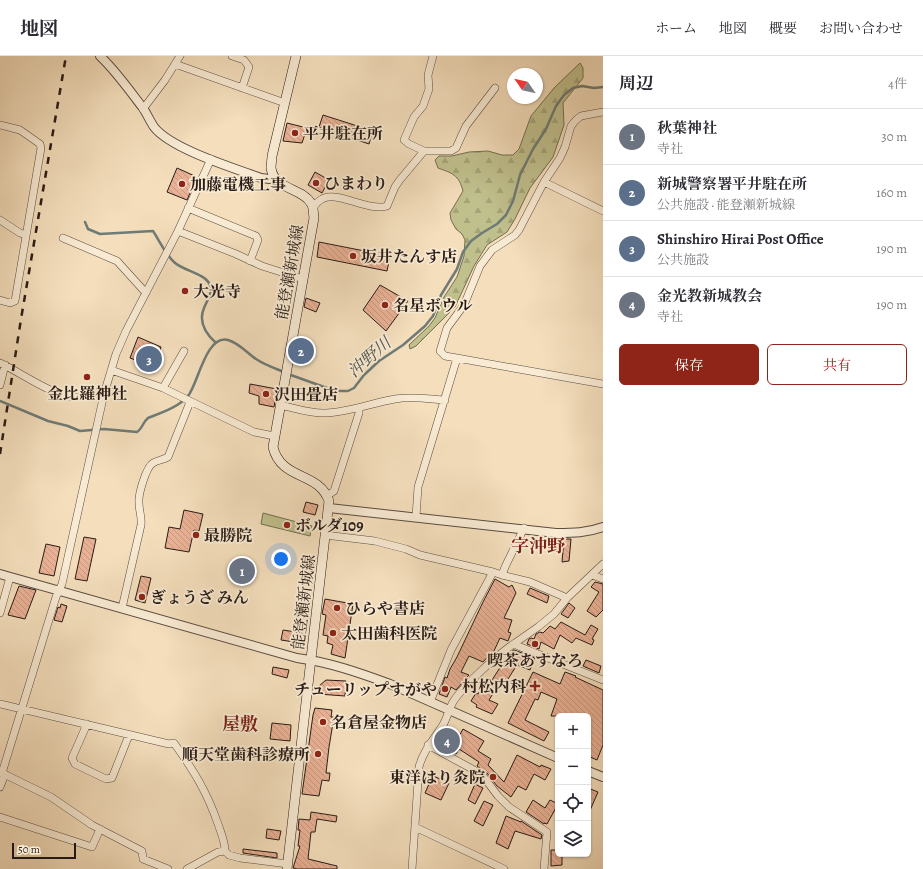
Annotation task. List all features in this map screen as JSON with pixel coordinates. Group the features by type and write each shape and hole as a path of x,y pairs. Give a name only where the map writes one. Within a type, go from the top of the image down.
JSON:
{"main road":[{"path":"274,177 271,168 272,156 296,56"},
{"name":"能登瀬新城線","path":"274,177 280,183 306,198 311,203 314,218 274,436 274,452 281,464 323,489 329,501 288,867"}],"street":[{"path":"143,108 176,64 180,56"},
{"path":"232,56 244,60 249,67 242,88"},
{"path":"433,56 428,75 429,89 423,106 414,116 404,140 409,144 424,151 451,151 456,148 466,126 495,88"},
{"path":"104,57 143,108 154,127 167,138 211,159 261,178 270,179 274,177"},
{"path":"176,64 285,103"},
{"path":"603,112 581,116 571,126 565,148 544,182 519,230 515,235 492,250 480,266 464,305 447,328 440,351 446,356 603,384"},
{"path":"0,125 20,130 40,144 41,148 15,301 10,303 0,300"},
{"path":"313,208 322,198 328,197 352,201 368,206 388,206 395,187 424,151"},
{"path":"0,787 4,774 2,773 62,584 104,394 111,370 126,331 178,231 211,159"},
{"path":"544,182 603,210"},
{"path":"188,208 256,236 258,240 250,261"},
{"path":"0,220 20,234 26,235"},
{"path":"178,231 262,266 303,279"},
{"path":"63,238 117,261 146,293"},
{"path":"163,388 184,351"},
{"path":"416,517 418,487 457,358"},
{"path":"0,385 2,364 56,393 76,397 104,394"},
{"path":"111,370 163,388 254,432 274,436"},
{"path":"280,405 325,413 359,408 396,399 414,397 445,400"},
{"path":"122,608 142,519 138,503 140,493 149,466 154,462 168,457 190,402"},
{"path":"327,496 334,491 359,413 359,408"},
{"path":"329,508 524,528 556,533 593,531 603,527"},
{"path":"502,575 524,528"},
{"path":"325,535 375,541 427,556 530,582 567,598"},
{"path":"412,869 419,767 421,759 443,723 454,701 483,670 515,643 554,614 567,598 603,564"},
{"path":"430,702 451,650 493,572"},
{"path":"0,574 297,658 311,660 377,679 555,757"},
{"path":"592,575 603,579"},
{"path":"0,613 10,577"},
{"path":"515,643 518,646 603,680"},
{"path":"0,704 23,708 169,744 174,743 202,784 215,814 225,843 224,851"},
{"path":"87,724 72,758 75,764 106,779 112,778 129,735"},
{"path":"428,746 483,776 498,796 509,806 547,832 544,869"},
{"path":"591,772 603,777"},
{"path":"4,774 51,797 100,829 142,851 143,859 168,869"},
{"path":"0,818 92,847 100,829"},
{"path":"415,827 504,869"},
{"path":"187,869 218,852 224,851 229,855 240,858 288,867"}],"green space":[{"path":"580,63 583,68 583,78 563,103 564,125 553,157 530,188 507,232 487,245 474,266 455,307 416,346 410,349 409,345 429,326 435,318 444,297 457,277 464,256 465,240 451,220 450,213 463,191 457,178 451,173 438,168 435,160 439,156 452,156 469,152 488,151 502,155 513,155 519,149 531,116 541,104 543,104 543,101 554,88"},
{"name":"ボルダ109","path":"263,513 312,526 310,536 261,524"}],"building":[{"path":"323,115 373,131 369,144 319,127"},
{"path":"287,123 307,128 302,143 283,141"},
{"name":"加藤電機工事","path":"177,168 197,177 187,200 167,192"},
{"path":"315,172 329,180 322,193 308,185"},
{"name":"坂井たんす店","path":"319,242 390,256 387,271 317,257"},
{"name":"名星ボウル","path":"380,285 408,301 386,331 363,310"},
{"path":"306,298 320,303 316,312 304,307"},
{"path":"138,337 161,347 154,367 130,358"},
{"name":"沢田畳店","path":"250,384 277,389 274,407 259,404 259,396 249,393"},
{"path":"306,502 318,505 315,515 303,512"},
{"path":"184,510 203,514 199,531 194,530 189,552 165,548 169,527 180,529"},
{"path":"84,537 96,539 87,581 75,579"},
{"path":"564,539 571,539 569,561 562,562"},
{"path":"46,544 60,547 54,576 39,573"},
{"path":"303,571 311,572 308,583 301,581"},
{"path":"141,576 151,578 145,603 135,600"},
{"path":"495,579 509,587 512,585 516,593 504,618 512,620 508,632 511,633 508,641 500,638 493,653 490,654 483,662 469,656 461,672 469,675 456,690 451,687 447,697 439,694 445,677 447,678 450,669"},
{"path":"595,582 603,584 603,610 596,617 587,611 599,592 591,587"},
{"path":"19,586 36,590 25,619 8,615"},
{"path":"530,588 549,596 547,603 527,594"},
{"path":"325,599 353,604 345,658 331,654 333,645 327,643 328,636 323,635 326,615 322,614"},
{"path":"569,603 575,608 568,618 561,614"},
{"path":"61,604 67,606 62,622 54,620 58,607 60,608"},
{"path":"561,622 585,635 591,625 598,629 592,639 594,640 592,645 576,638 572,643 560,635 554,649 541,642 539,649 527,644 529,639 534,639 536,634 540,632 543,633 550,626 555,629"},
{"path":"283,630 302,633 301,643 281,640"},
{"path":"513,650 535,658 530,670 517,665 506,682 502,679 489,700 498,704 492,714 476,707 477,705 471,701 476,693 478,694 489,678 492,680 501,666 503,667"},
{"path":"586,660 601,666 599,673 583,666"},
{"path":"273,667 289,670 287,678 272,674"},
{"path":"533,672 560,684 565,672 603,690 603,745 597,760 591,757 591,713 555,713 555,716 551,716 557,699 541,692 538,700 535,699 525,720 549,732 544,741 508,723"},
{"path":"326,680 346,681 345,696 318,694 319,686"},
{"path":"315,708 332,710 331,717 334,717 326,773 330,773 329,781 322,780 319,796 302,794"},
{"path":"272,723 291,725 290,741 270,739"},
{"path":"463,729 484,741 478,751 491,759 488,765 504,782 517,755 540,767 541,765 551,769 545,780 534,774 526,790 518,786 511,797 497,786 487,773 477,766 479,762 459,749 456,754 439,745 448,731 458,738"},
{"path":"429,774 449,783 441,800 425,793 429,784 426,782"},
{"path":"475,784 483,788 475,804 468,800"},
{"path":"591,789 598,792 591,808"},
{"path":"533,800 545,808 550,800 555,802 555,809 547,824 544,824 526,812"},
{"path":"484,801 493,805 483,826 474,821"},
{"path":"311,812 337,816 336,822 317,819 315,832 311,832 308,859 337,866 337,869 293,868 300,846 298,846 300,830 298,830 299,819 310,820"},
{"path":"506,816 521,821 542,835 541,839 515,831 508,849 496,843"},
{"path":"267,829 281,831 279,840 266,838"},
{"path":"243,849 277,853 277,858 243,853"},
{"path":"551,850 555,850 555,857 562,857 562,865 551,866"}],"waterway":[{"name":"沖野川","path":"288,374 327,388 348,391 354,388 364,375 379,361 403,345 425,326 433,316 441,295 457,269 463,252 471,241 497,224 506,215 513,201 520,175 533,149 546,129 556,106 564,95 573,88 582,86 594,88 603,87"},
{"name":"沖野川","path":"85,222 88,229 100,234 153,231 165,251 174,262 204,278 210,285 211,291 202,313 202,318 206,332 216,343"},
{"path":"0,401 48,421 80,431 104,429 137,432 148,418 175,406 188,396 208,352 220,340 232,341 259,361 284,372"}],"railway":[{"path":"0,454 21,319 66,56"}],"place":[{"name":"平井駐在所","path":"295,133"},
{"name":"ひまわり","path":"316,183"},
{"name":"加藤電機工事","path":"182,184"},
{"name":"坂井たんす店","path":"353,256"},
{"name":"大光寺","path":"185,291"},
{"name":"名星ボウル","path":"385,305"},
{"name":"新城警察署平井駐在所","path":"301,351"},
{"name":"Shinshiro Hirai Post Office","path":"149,359"},
{"name":"金比羅神社","path":"87,377"},
{"name":"沢田畳店","path":"266,394"},
{"name":"ボルダ109","path":"287,525"},
{"name":"最勝院","path":"196,535"},
{"name":"秋葉神社","path":"242,571"},
{"name":"ぎょうざ みん","path":"142,597"},
{"name":"ひらや書店","path":"337,608"},
{"name":"太田歯科医院","path":"333,633"},
{"name":"喫茶あすなろ","path":"535,644"},
{"name":"村松内科","path":"535,686"},
{"name":"チューリップすがや","path":"445,689"},
{"name":"名倉屋金物店","path":"323,722"},
{"name":"金光教新城教会","path":"447,741"},
{"name":"順天堂歯科診療所","path":"318,754"},
{"name":"東洋はり灸院","path":"493,777"}],"district":[{"name":"字沖野","path":"538,546"},
{"name":"屋敷","path":"240,724"}]}
